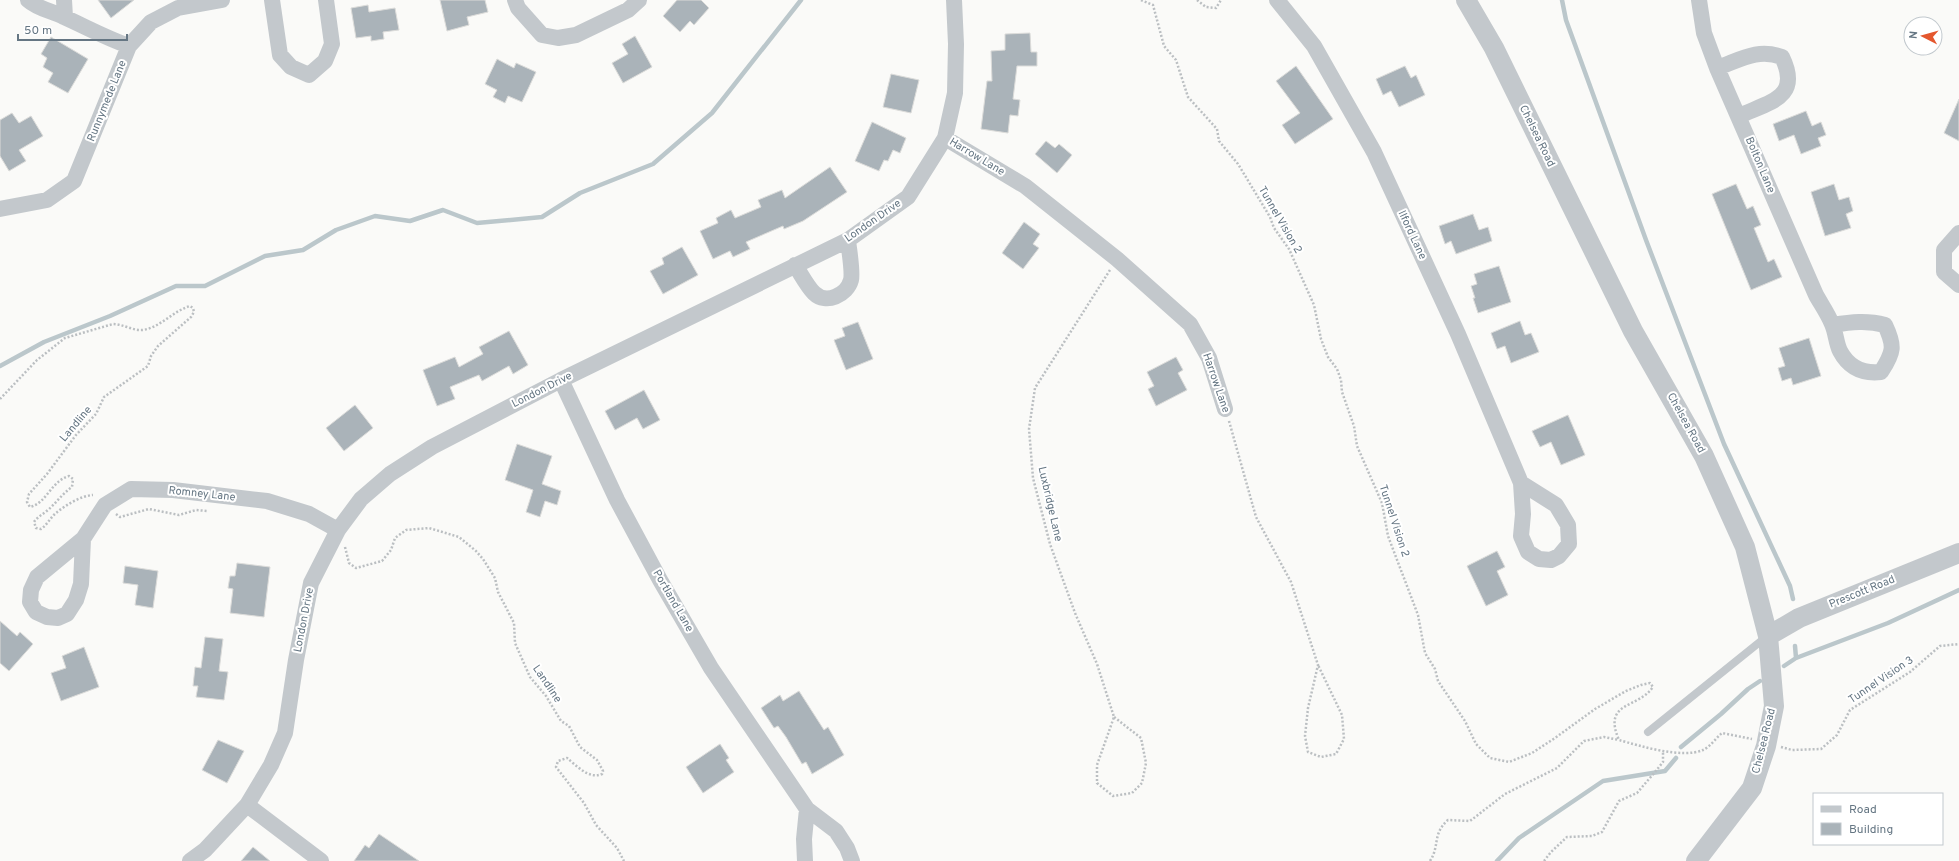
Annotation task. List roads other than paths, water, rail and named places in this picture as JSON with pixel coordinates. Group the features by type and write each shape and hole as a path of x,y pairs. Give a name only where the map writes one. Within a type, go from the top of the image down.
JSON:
{"street":[{"path":"28,0 32,4 65,17 102,36 129,46"},
{"path":"64,0 65,17"},
{"name":"Runnymede Lane","path":"0,209 47,200 74,180 129,46 151,22 178,8 222,0"},
{"path":"272,0 280,55 291,67 309,74 325,61 332,44 326,0"},
{"path":"515,0 518,8 542,35 558,38 576,35 628,10 639,0"},
{"name":"London Drive","path":"190,861 206,850 248,805 271,765 285,733 296,660 311,583 361,499 390,474 432,447 561,380 848,240 908,197 945,138 955,93 956,44 954,0"},
{"name":"Ilford Lane","path":"1277,0 1314,46 1374,152 1458,334 1521,484 1523,514 1521,536 1528,552 1539,559 1551,560 1560,556 1569,544 1568,525 1556,505 1521,484"},
{"name":"Chelsea Road","path":"1466,0 1494,48 1633,331 1704,456 1745,547 1768,636 1774,706 1766,746 1752,788 1696,861"},
{"name":"Bolton Lane","path":"1699,0 1704,33 1717,68 1816,294 1833,325"},
{"path":"1717,68 1757,53 1770,53 1782,57 1789,76 1787,87 1782,96 1739,116"},
{"name":"Harrow Lane","path":"945,138 1025,186 1117,259 1190,324 1210,358 1225,409"},
{"path":"1959,233 1944,250 1944,272 1959,285"},
{"path":"795,265 815,294 827,298 837,297 845,290 851,280 848,240"},
{"name":"Portland Lane","path":"561,380 618,500 660,580 711,668 807,809 836,831 847,848 852,861"},
{"name":"Romney Lane","path":"83,539 81,584 76,600 68,614 58,618 47,617 36,612 30,602 31,590 38,577 83,539 105,505 131,489 173,490 267,501 310,514 338,536"},
{"name":"Prescott Road","path":"1768,636 1799,618 1959,554"},
{"path":"248,805 321,861"},
{"path":"805,861 804,839 807,809"}],"lane":[{"path":"1648,732 1768,636"}],"waterway":[{"path":"0,366 44,342 110,316 176,286 205,286 265,256 303,250 336,230 375,216 410,221 443,210 477,223 542,217 580,193 653,164 712,113 801,0"},
{"path":"1562,0 1566,20 1646,240 1724,444 1790,586 1793,599"},
{"path":"1784,666 1796,658 1888,623 1959,590"},
{"path":"1795,646 1796,658"},
{"path":"1681,747 1721,714 1748,689 1760,681"},
{"path":"1497,861 1519,838 1603,781 1665,771 1676,758"}]}
